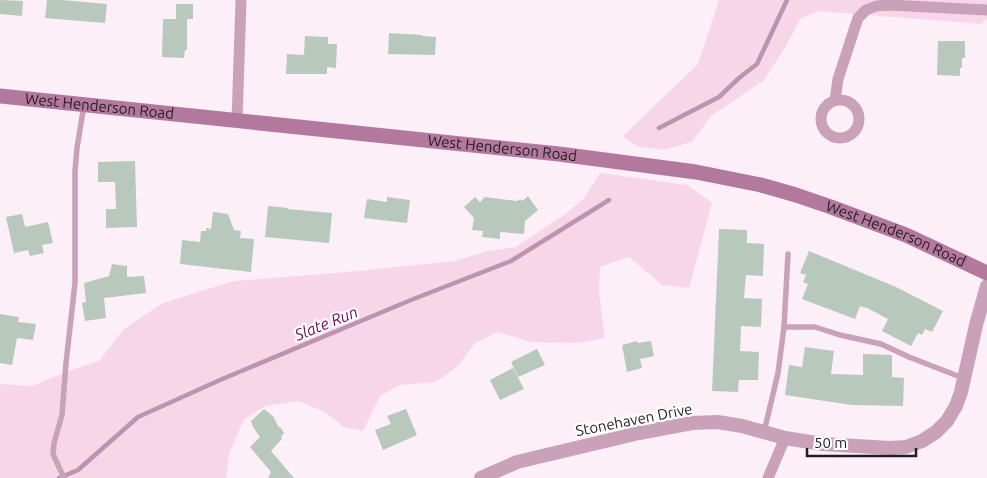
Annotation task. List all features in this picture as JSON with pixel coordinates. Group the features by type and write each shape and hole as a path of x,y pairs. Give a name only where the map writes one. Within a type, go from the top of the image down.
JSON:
{"main road":[{"name":"West Henderson Road","path":"0,96 559,154 728,177 796,195 831,207 906,235 987,273"}],"street":[{"path":"237,121 241,0"},
{"path":"835,100 838,79 854,28 858,18 866,10 876,6 889,5 987,10"},
{"name":"Stonehaven Drive","path":"481,478 517,462 639,433 692,423 717,422 730,424 785,438 824,444 890,448 906,447 922,441 936,432 947,421 956,406 987,286"},
{"path":"768,478 785,438"}],"lane":[{"path":"64,478 53,454 62,415 75,283 75,171 84,105"},
{"path":"764,432 778,373 784,327 788,254"},
{"path":"784,327 815,327 840,335 881,344 964,378"}],"shaded area":[{"path":"719,0 987,0 987,19 981,24 819,11 800,19 786,46 764,80 711,116 692,142 663,150 636,146 623,136 698,64"},
{"path":"600,173 687,185 712,203 689,288 662,285 629,257 600,267 599,293 605,338 579,343 531,342 498,332 475,343 458,366 436,382 400,385 380,396 363,431 344,427 325,412 298,401 266,406 244,419 229,454 226,478 0,478 0,384 32,386 99,361 124,329 161,304 235,281 454,261 488,251 516,247 568,212 584,198"}],"building":[{"path":"0,0 23,1 22,16 0,14"},
{"path":"47,0 107,4 105,23 45,18"},
{"path":"176,4 193,4 193,19 187,19 187,50 185,50 184,58 162,57 163,19 176,19"},
{"path":"389,33 436,37 435,55 388,54"},
{"path":"305,36 328,37 328,44 337,44 336,68 327,67 327,74 286,74 287,54 304,55"},
{"path":"938,41 965,41 965,58 962,58 960,76 937,75"},
{"path":"135,161 137,227 106,228 106,209 116,209 115,182 98,182 98,162"},
{"path":"528,196 538,210 525,221 524,234 500,232 500,239 482,237 483,231 472,230 474,218 464,207 475,197 480,202 485,197 517,201 520,199 522,201"},
{"path":"387,197 410,200 407,223 364,218 367,199 387,202"},
{"path":"268,206 332,213 329,243 265,237"},
{"path":"213,212 228,214 234,230 241,231 240,238 254,239 251,272 180,264 182,240 200,242 201,231 206,231 206,228 211,229"},
{"path":"22,214 25,227 48,222 53,243 42,245 44,253 30,256 28,250 14,253 6,217"},
{"path":"719,229 747,230 747,243 764,244 763,276 746,275 744,298 762,299 761,327 741,326 740,351 759,352 758,380 739,380 738,392 712,391"},
{"path":"809,251 896,287 943,311 932,332 925,329 922,335 918,333 911,346 882,331 888,319 865,307 860,306 855,319 802,299 808,284 803,282 806,275 800,273"},
{"path":"112,264 127,266 127,277 144,276 146,293 104,298 106,318 85,321 82,303 86,302 84,283 109,276"},
{"path":"0,314 19,317 18,322 36,324 33,340 17,338 12,365 0,363"},
{"path":"637,341 637,343 651,341 654,356 640,359 642,368 627,372 622,345"},
{"path":"805,347 834,351 831,374 863,375 863,354 892,355 892,377 904,378 903,406 852,405 785,395 789,365 802,367"},
{"path":"537,349 545,365 518,377 511,362"},
{"path":"513,368 524,389 500,400 490,380"},
{"path":"264,409 273,416 284,433 281,437 282,439 271,451 294,478 268,478 271,472 250,447 260,437 251,421"},
{"path":"406,409 417,435 383,450 375,430 391,424 387,416"}],"waterway":[{"name":"Slate Run","path":"659,128 719,97 757,64 787,0"},
{"name":"Slate Run","path":"59,478 78,470 138,417 220,380 411,300 511,261 609,200"}]}
